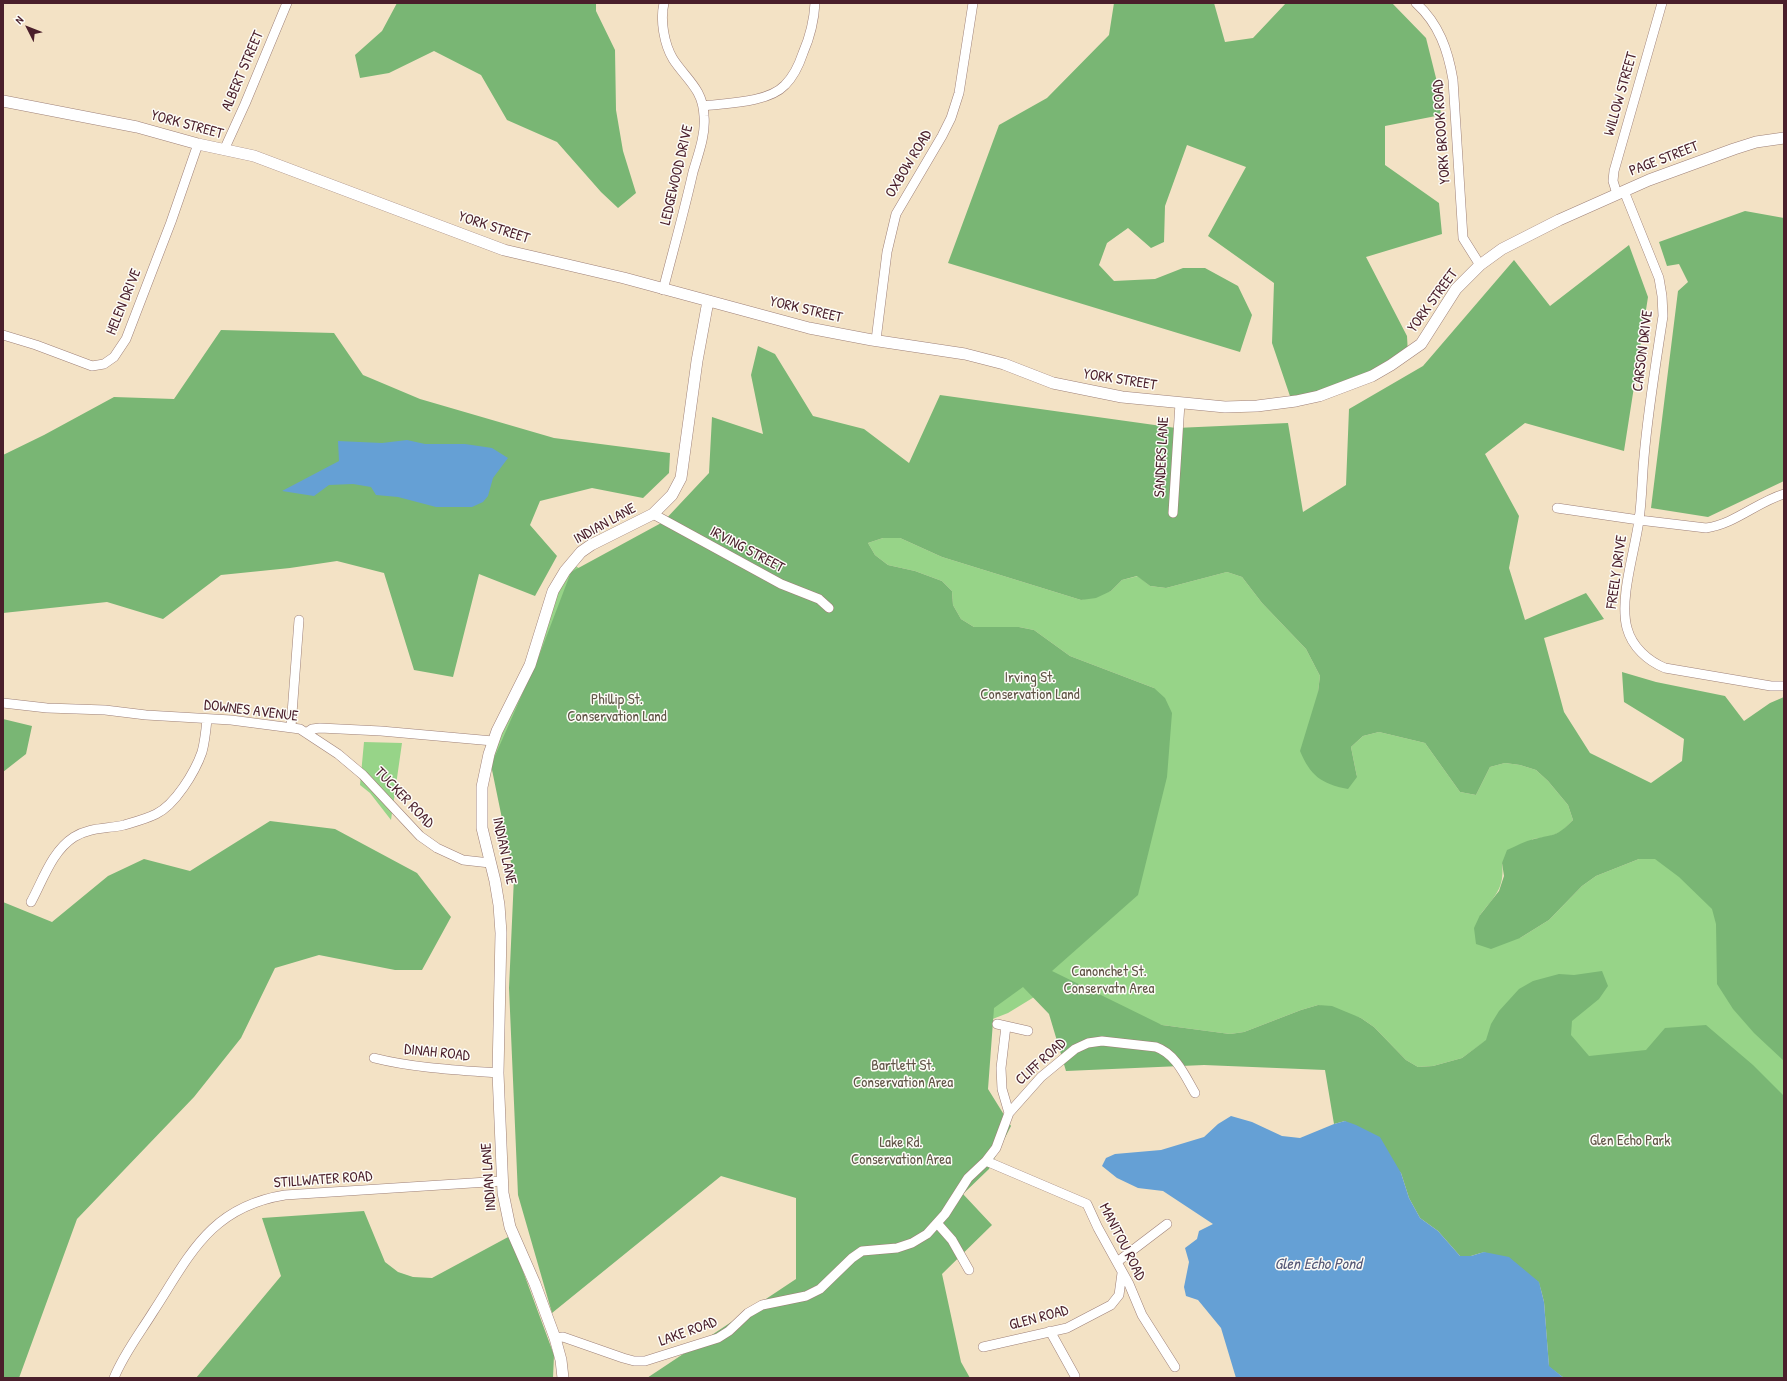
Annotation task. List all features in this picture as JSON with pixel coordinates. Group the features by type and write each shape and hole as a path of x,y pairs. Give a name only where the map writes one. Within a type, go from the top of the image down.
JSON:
{"street":[{"name":"ALBERT STREET","path":"224,150 287,3"},
{"name":"LEDGEWOOD DRIVE","path":"663,290 700,144 705,118 701,98 690,78 673,59 666,45 664,3"},
{"path":"703,106 757,99 784,86 797,70 808,42 815,17 815,3"},
{"name":"OXBOW ROAD","path":"876,340 887,252 896,214 951,118 961,86 973,3"},
{"name":"YORK BROOK ROAD","path":"1416,3 1424,10 1440,35 1450,61 1453,80 1463,238 1480,266"},
{"name":"WILLOW STREET","path":"1620,192 1613,181 1614,171 1662,3"},
{"name":"YORK STREET","path":"3,101 137,127 198,144 254,156 504,250 619,277 809,328 966,354 1004,364 1053,383 1078,389 1122,397 1225,407 1279,404 1319,396 1372,376 1421,344 1456,289 1480,266 1502,249 1559,220"},
{"name":"PAGE STREET","path":"1559,220 1620,192 1734,149 1756,142 1784,138"},
{"name":"HELEN DRIVE","path":"3,335 36,345 92,366 104,364 114,357 126,339 171,222 198,144"},
{"name":"CARSON DRIVE","path":"1620,192 1659,278 1662,296 1663,316 1644,456 1639,520"},
{"name":"INDIAN LANE","path":"563,1378 555,1338 536,1284 510,1227 505,1208 498,1073 501,933 499,905 482,828 481,801 484,773 493,741 501,722 530,665 553,591 565,571 572,561 591,545 653,514 672,495 681,478 708,301"},
{"name":"SANDERS LANE","path":"1173,513 1180,403"},
{"name":"FREELY DRIVE","path":"1784,494 1757,505 1731,521 1717,526 1694,527 1639,520 1627,590 1625,616 1630,636 1642,653 1650,660 1665,668 1771,686 1784,686"},
{"path":"1557,508 1639,520"},
{"name":"IRVING STREET","path":"653,514 781,584 819,599 829,608"},
{"path":"291,727 299,620"},
{"name":"DOWNES AVENUE","path":"3,703 47,708 105,710 146,715 291,727 300,729 306,733 312,729 328,728 493,741"},
{"path":"31,902 61,848 74,838 96,828 122,825 145,819 166,807 192,774 202,751 207,719"},
{"name":"TUCKER ROAD","path":"306,733 338,754 363,775 420,836 437,848 463,860 490,863"},
{"path":"1009,1113 1002,1089 1002,1025 1028,1031"},
{"name":"CLIFF ROAD","path":"1009,1113 1041,1078 1070,1053 1082,1045 1095,1041 1142,1045 1162,1049 1174,1060 1195,1093"},
{"name":"DINAH ROAD","path":"374,1058 421,1067 498,1073"},
{"name":"LAKE ROAD","path":"555,1338 563,1337 634,1361 656,1358 718,1338 729,1331 748,1313 762,1305 806,1296 820,1289 852,1258 862,1251 896,1248 912,1243 927,1234 952,1205 968,1178 986,1161 996,1148 1009,1113"},
{"name":"MANITOU ROAD","path":"986,1161 1087,1204 1142,1315 1175,1367"},
{"name":"STILLWATER ROAD","path":"114,1378 126,1356 196,1245 222,1220 241,1208 265,1198 285,1195 503,1181"},
{"path":"937,1223 952,1240 969,1270"},
{"path":"1117,1262 1167,1224"},
{"name":"GLEN ROAD","path":"983,1347 1067,1328 1111,1305 1119,1295 1122,1273"},
{"path":"1050,1331 1075,1376"}],"green space":[{"path":"397,3 596,3 596,11 615,50 616,110 623,151 636,193 618,208 601,192 557,142 507,120 481,75 434,51 389,73 360,78 355,55 382,31"},
{"path":"1114,3 1214,3 1225,42 1253,38 1286,3 1392,3 1426,38 1437,82 1441,115 1385,126 1385,165 1439,203 1442,234 1366,257 1407,336 1408,354 1391,365 1292,402 1272,343 1274,283 1208,236 1246,167 1187,145 1165,206 1164,242 1151,248 1128,228 1107,243 1099,265 1114,281 1155,279 1183,268 1205,268 1238,286 1252,315 1240,352 948,263 999,125 1047,98 1109,35"},
{"path":"1745,211 1784,218 1784,481 1708,517 1651,508 1678,291 1688,282 1679,264 1667,266 1659,242"},
{"path":"1629,245 1648,297 1624,451 1525,423 1485,454 1519,516 1509,568 1525,620 1586,593 1604,619 1544,638 1564,712 1590,753 1651,783 1682,761 1684,739 1624,702 1622,672 1656,682 1725,696 1744,721 1770,703 1784,697 1784,1061 1754,1033 1733,1009 1717,984 1716,924 1712,909 1679,877 1655,859 1639,859 1596,876 1582,886 1549,920 1520,938 1491,949 1476,944 1474,928 1480,915 1499,891 1504,876 1502,863 1507,850 1527,841 1559,832 1573,820 1568,805 1548,781 1536,770 1520,765 1505,763 1490,767 1476,795 1460,792 1425,743 1379,732 1363,736 1351,747 1357,777 1348,789 1331,784 1318,777 1312,772 1300,751 1318,692 1320,676 1306,649 1262,603 1242,577 1227,572 1166,588 1150,586 1137,576 1122,580 1111,591 1096,598 1081,600 942,557 900,538 883,538 868,543 875,555 888,565 915,571 942,581 952,591 953,605 961,619 974,627 1019,627 1034,630 1070,656 1154,688 1165,698 1172,713 1167,777 1138,895 1052,971 1162,1025 1230,1034 1244,1032 1318,1005 1332,1006 1361,1018 1374,1027 1406,1060 1418,1067 1433,1066 1462,1058 1486,1040 1491,1024 1499,1011 1519,989 1533,981 1559,974 1574,975 1602,971 1608,986 1599,999 1572,1021 1571,1035 1589,1056 1646,1050 1665,1028 1706,1025 1753,1065 1784,1096 1784,1378 1564,1378 1549,1367 1544,1302 1539,1282 1484,1252 1471,1256 1460,1256 1438,1231 1420,1218 1409,1198 1401,1173 1345,1121 1334,1124 1325,1070 1204,1065 1066,1071 1049,1014 1023,987 994,1008 988,1089 1011,1126 989,1169 963,1194 992,1225 942,1274 961,1362 970,1378 647,1378 796,1279 796,1198 721,1176 552,1313 518,1195 509,988 514,877 491,765 539,656 571,572 663,522 709,473 712,417 763,434 751,375 758,346 775,354 813,416 864,429 909,463 940,395 1176,428 1288,423 1303,512 1346,485 1349,409 1423,366 1514,260 1550,306"},
{"path":"221,330 334,333 363,375 420,399 554,438 670,453 669,473 643,498 592,488 540,501 530,525 557,556 535,596 479,574 453,677 414,670 384,573 337,561 290,568 221,575 163,619 107,602 3,613 3,455 44,435 114,397 174,399"},
{"path":"883,538 900,538 942,557 1081,600 1111,591 1122,580 1138,576 1150,586 1166,588 1227,572 1242,577 1262,603 1306,649 1320,676 1318,692 1357,777 1351,747 1363,736 1379,732 1425,743 1460,792 1476,795 1490,767 1505,763 1520,765 1536,770 1548,781 1568,805 1573,820 1561,832 1548,837 1533,839 1502,863 1502,879 1498,891 1480,915 1520,938 1549,920 1582,886 1596,876 1639,859 1647,859 1784,815 1784,1378 1554,1316 1526,1258 1486,1252 1480,1253 1484,1042 1462,1058 1433,1066 1418,1067 1406,1060 1374,1027 1361,1018 1318,1005 1244,1032 1230,1034 1162,1025 1044,991 1008,1013 990,1020 632,819 484,765 516,693 543,612 574,565 742,671 1154,688 1070,656 1034,630 1019,627 974,627 961,619 953,605 952,591 942,581 915,571 888,565 875,555 868,543"},
{"path":"3,719 32,726 26,754 3,772"},
{"path":"364,742 402,743 391,820 370,793 360,785"},
{"path":"270,821 335,829 417,873 451,917 422,970 395,970 319,955 275,968 241,1038 194,1097 77,1219 19,1378 3,1378 3,902 52,922 108,876 144,859 190,871"},
{"path":"364,1211 385,1262 398,1272 413,1277 432,1278 510,1236 554,1355 553,1378 196,1378 281,1276 262,1218"}],"water":[{"path":"407,440 425,444 465,444 492,448 508,458 493,478 488,496 483,502 472,507 436,507 398,497 376,495 371,487 353,484 329,485 314,496 282,491 339,461 338,441 382,443"},
{"name":"Glen Echo Pond","path":"1231,1116 1252,1122 1282,1136 1300,1138 1345,1121 1380,1137 1401,1173 1409,1198 1420,1218 1438,1231 1460,1256 1471,1256 1484,1252 1509,1257 1539,1282 1544,1302 1549,1366 1564,1378 1236,1378 1221,1328 1198,1300 1186,1296 1184,1287 1189,1262 1185,1248 1197,1239 1199,1231 1213,1224 1163,1191 1138,1188 1117,1178 1102,1166 1106,1158 1115,1154 1161,1150 1204,1137 1218,1124"}],"park label":[{"name":"Irving St. Conservation Land","path":"1030,686"},
{"name":"Phillip St. Conservation Land","path":"617,708"},
{"name":"Canonchet St. Conservatn Area","path":"1109,980"},
{"name":"Bartlett St. Conservation Area","path":"903,1074"},
{"name":"Glen Echo Park","path":"1630,1141"},
{"name":"Lake Rd. Conservation Area","path":"901,1152"}]}
